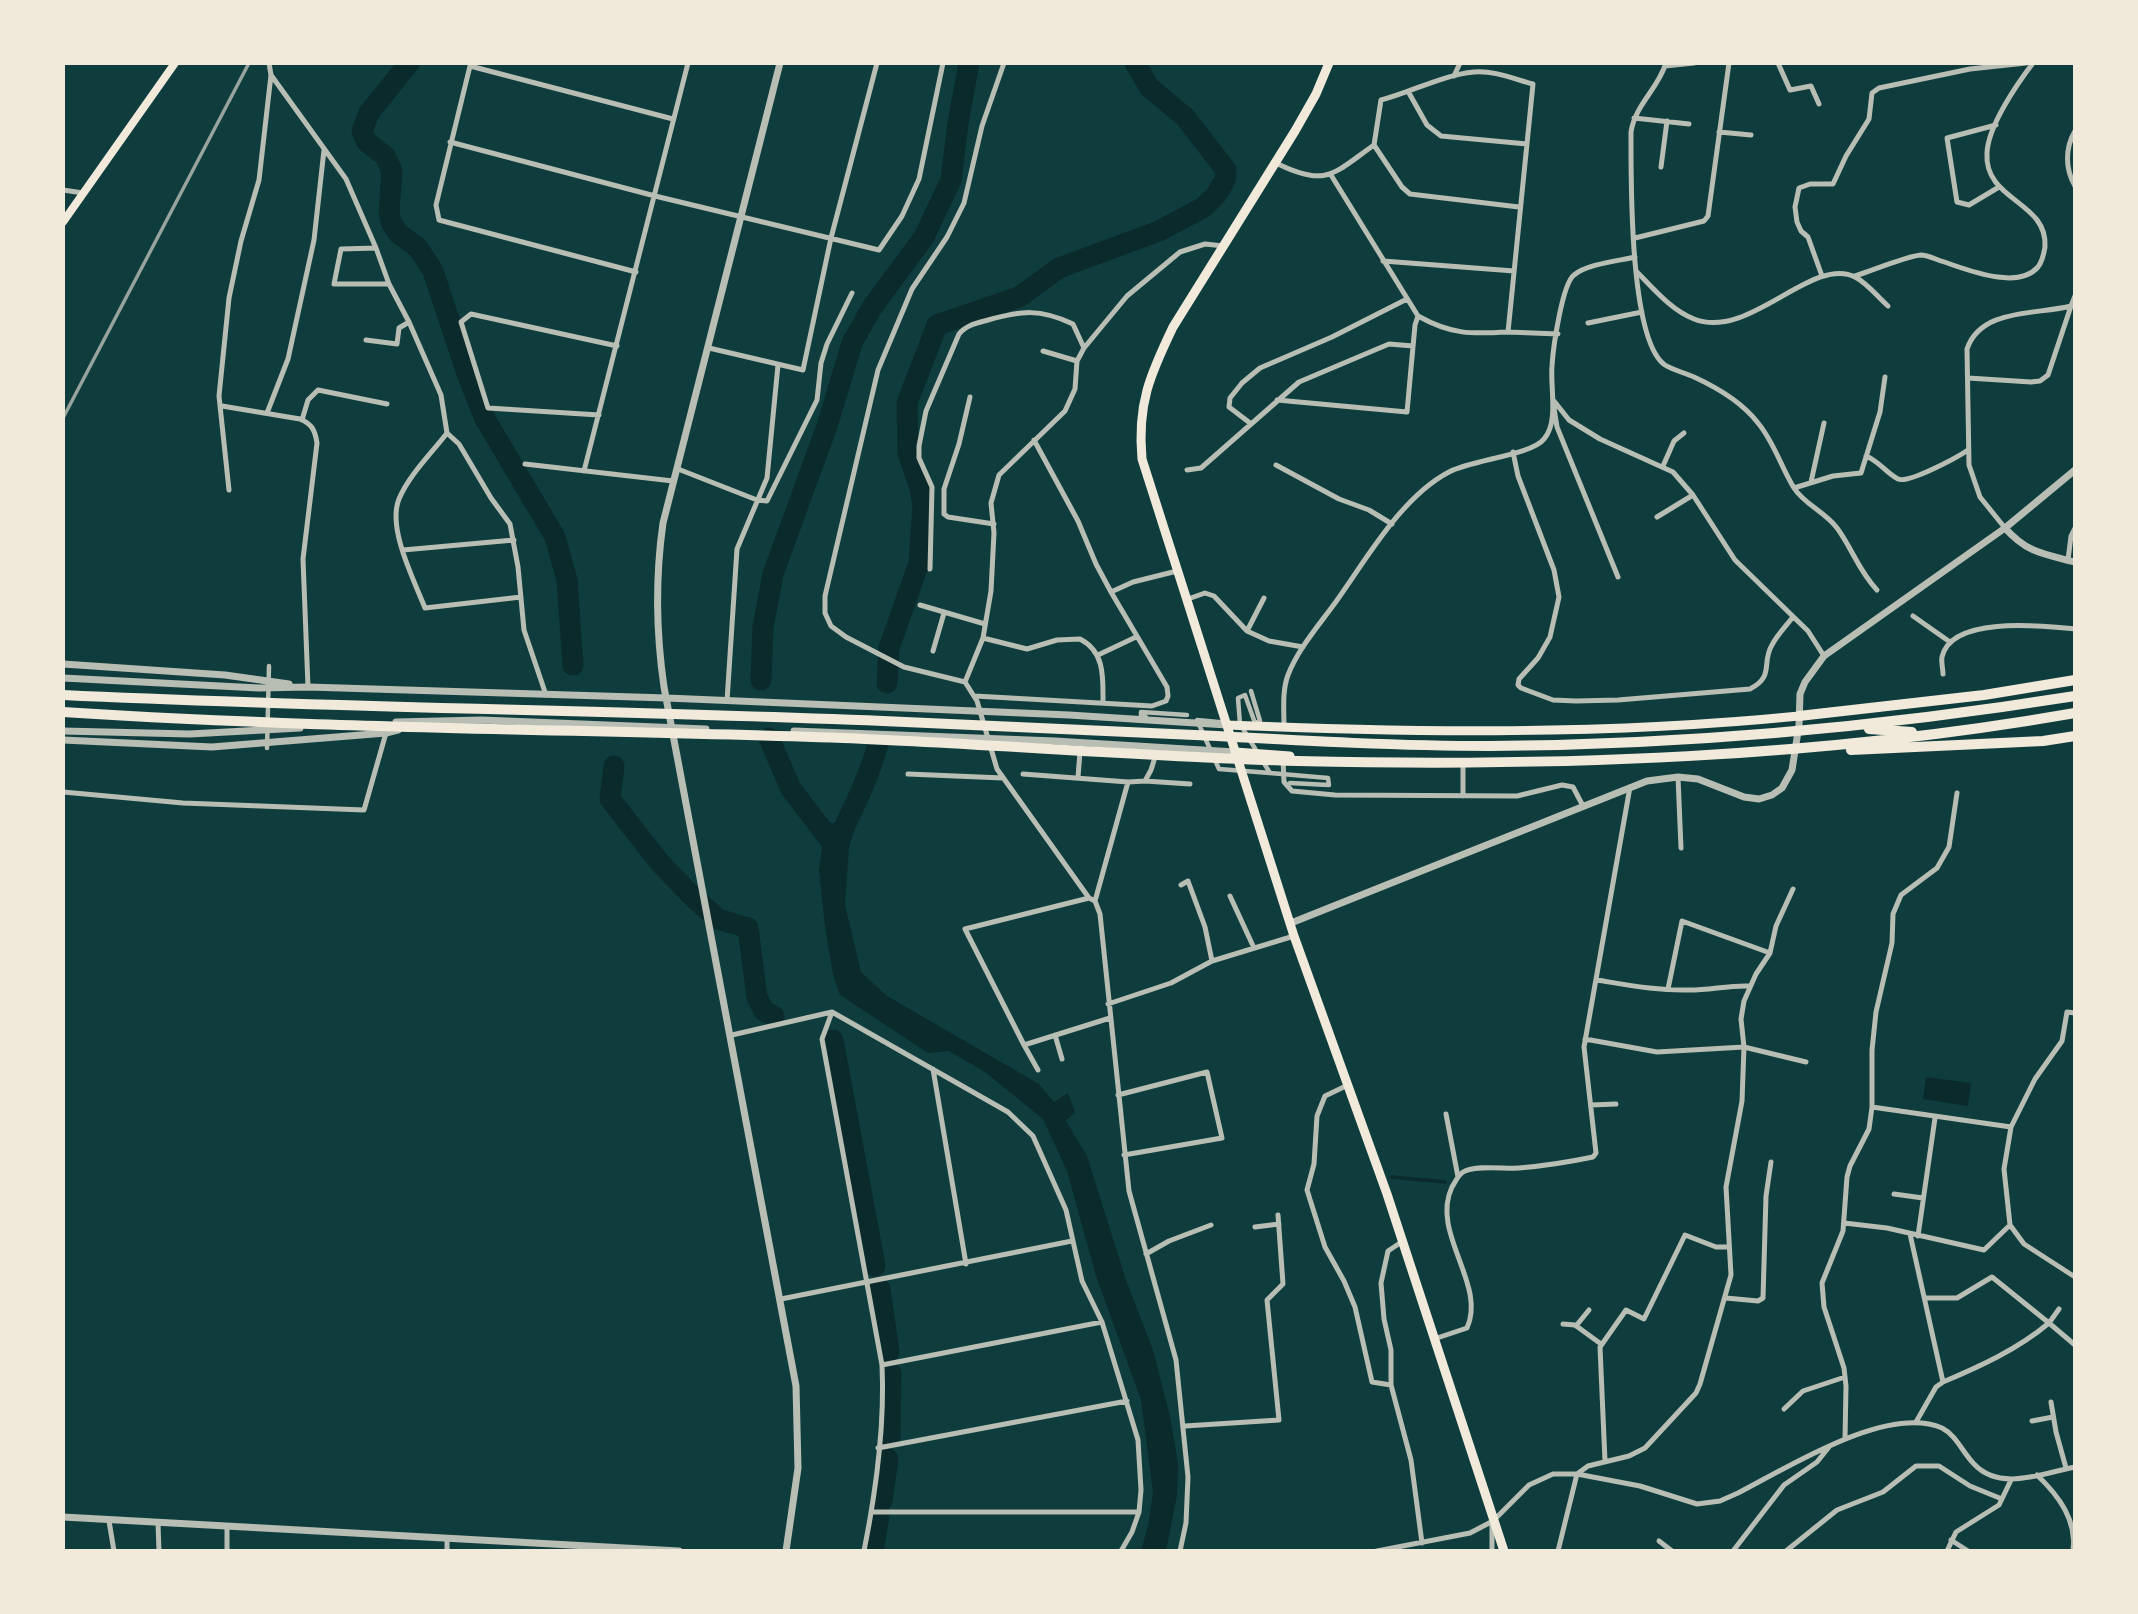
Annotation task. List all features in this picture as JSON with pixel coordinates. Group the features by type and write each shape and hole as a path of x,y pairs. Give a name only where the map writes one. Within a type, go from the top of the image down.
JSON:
{"highway":[{"path":"1799,720 2075,680"},
{"path":"63,695 219,703 748,716 1350,743 1488,746 1630,743 1799,732 1955,715 2075,696"},
{"path":"63,713 845,738 1292,760 1463,763 1639,760 1795,750 2011,724 2075,713"},
{"path":"1799,720 1912,732 1984,744"},
{"path":"1795,753 2043,741 2075,736"}],"main road":[{"path":"63,222 175,63"},
{"path":"1329,63 1316,94 1276,163 1173,327 1149,379 1144,398 1142,459 1294,936 1403,1241 1504,1551"},
{"path":"1227,725 1556,731 1750,720 1799,720"},
{"path":"1236,752 1463,766 1639,763 1795,753"}],"street":[{"path":"229,490 219,396 229,298 241,241 259,180 271,75 269,63"},
{"path":"584,471 688,63"},
{"path":"780,63 673,481 657,564 658,645 796,1385 798,1468 786,1551"},
{"path":"709,348 803,370 831,238 877,63"},
{"path":"450,142 655,196 879,250 902,216 919,179 943,63"},
{"path":"1004,63 982,126 964,204 947,237 912,289 878,370 825,596 825,613 831,626 872,652 904,667 965,682 975,696 997,769 1089,898 1096,901"},
{"path":"1454,76 1460,63"},
{"path":"1694,63 1666,64 1662,75 1634,118 1631,132 1636,271 1646,335 1653,353 1664,365 1706,383 1745,407 1774,446 1794,488 1837,527 1856,564 1877,590"},
{"path":"1634,239 1706,219 1729,63"},
{"path":"1778,63 1790,90 1811,86 1819,104"},
{"path":"1822,276 1808,237 1797,222 1795,206 1799,188 1810,184 1833,184 1846,156 1869,119 1872,93 1879,88 1970,69 2026,63"},
{"path":"1636,271 1679,312 1696,320 1715,322 1733,320 1752,313 1822,276 1855,276 1922,255 1977,273 2003,278 2022,276 2038,267 2044,254 2045,237 2041,223 1999,187 1989,165 1987,153 1996,125 2015,88 2033,63"},
{"path":"636,272 439,220 436,205 467,64 673,119"},
{"path":"1508,332 1533,84 1476,72 1454,76 1381,100 1374,145 1409,194 1519,207"},
{"path":"271,75 346,179 389,284 441,395 447,433 459,444 510,524 524,630 546,695"},
{"path":"1409,93 1427,125 1441,136 1527,145"},
{"path":"1634,118 1689,124"},
{"path":"1661,167 1667,121"},
{"path":"1996,125 1947,138 1957,202 1969,205 1999,187"},
{"path":"2075,131 2068,149 2067,165 2075,186"},
{"path":"1719,132 1751,135"},
{"path":"1276,163 1303,175 1331,175 1374,145"},
{"path":"267,413 288,359 314,240 324,149"},
{"path":"1331,175 1418,316 1436,326 1466,334 1558,334"},
{"path":"63,190 83,192"},
{"path":"965,682 983,638 991,592 994,524 991,503 999,475 1065,411 1072,400 1077,361 1084,348 1127,296 1180,252 1205,244 1225,246"},
{"path":"376,248 341,249 334,284 389,284"},
{"path":"1618,577 1557,427 1551,368 1562,297 1567,283 1575,273 1635,257"},
{"path":"1383,261 1514,271"},
{"path":"1855,276 1888,306"},
{"path":"678,469 757,500 767,501 817,400 821,363 827,344 852,293"},
{"path":"1968,378 2031,382 2040,381 2048,375 2075,296"},
{"path":"1251,424 1229,407 1228,403 1242,383 1260,368 1332,337 1407,299"},
{"path":"2071,306 1992,321 1971,338 1968,349 1968,450 1973,482 1980,497 2005,528 2027,548 2071,561 2071,536 2075,528"},
{"path":"930,569 932,487 919,458 922,424 964,328 1019,312 1043,314 1073,324 1084,348"},
{"path":"1588,323 1642,312"},
{"path":"599,415 488,408 461,322 471,314 617,346"},
{"path":"1278,400 1407,412 1418,316"},
{"path":"366,340 397,344 400,328 409,322"},
{"path":"1187,470 1201,468 1300,382 1389,344 1413,346"},
{"path":"1043,351 1077,361"},
{"path":"727,701 737,549 768,478 778,365"},
{"path":"1794,488 1811,482 1861,473 1880,412 1885,377"},
{"path":"302,420 308,400 318,390 387,404"},
{"path":"970,397 959,444 944,489 944,514 948,517 994,524"},
{"path":"1284,727 1285,686 1289,672 1303,647 1392,524 1422,492 1448,472 1542,443 1548,435 1554,401"},
{"path":"1554,401 1569,420 1600,439 1673,472 1693,495 1735,560 1808,631 1824,656"},
{"path":"222,406 302,420 310,424 316,432 317,443 303,559 308,687"},
{"path":"1811,482 1824,423"},
{"path":"447,433 410,480 398,501 396,519 403,550 425,608 521,597"},
{"path":"1663,466 1674,441 1684,433"},
{"path":"975,696 1152,706 1166,701 1168,696 1167,687 1111,592 1096,564 1079,521 1034,440"},
{"path":"1866,456 1878,462 1897,479 1905,480 1950,461 1968,450"},
{"path":"1513,452 1518,476 1553,570 1559,597 1550,637 1538,657 1519,679 1518,685 1521,688 1553,700 1577,701 1750,689 1760,684 1765,676 1770,647 1793,617"},
{"path":"525,464 673,481"},
{"path":"1276,465 1392,524"},
{"path":"1291,923 1630,787 1662,778 1698,779 1744,797 1759,799 1772,795 1782,788 1792,770 1800,694 1824,656 2005,528 2075,470"},
{"path":"1657,517 1693,495"},
{"path":"403,550 514,540"},
{"path":"1111,592 1133,582 1178,570"},
{"path":"1188,599 1205,593 1214,596 1247,631 1269,641 1303,647"},
{"path":"1247,631 1264,598"},
{"path":"920,605 985,624"},
{"path":"933,651 944,612"},
{"path":"1913,616 1950,642"},
{"path":"1943,674 1942,657 1950,642 1964,634 2001,626 2075,629"},
{"path":"1098,654 1136,637"},
{"path":"983,638 1027,649 1057,640 1080,639 1098,654 1103,681 1103,702"},
{"path":"63,664 225,675 308,687"},
{"path":"267,748 269,666"},
{"path":"63,678 259,688 308,687 667,698 1034,713 1227,725"},
{"path":"1251,691 1260,721 1255,723 1245,695 1238,698 1240,724 1270,773"},
{"path":"1034,713 1035,698"},
{"path":"1187,715 1141,712 1141,716 1240,724"},
{"path":"63,740 212,747 386,733 429,720"},
{"path":"63,731 190,734 429,720 482,720 915,735 1236,752"},
{"path":"1197,720 1219,769 1328,778 1329,785 1290,783"},
{"path":"63,792 183,803 364,810 386,733"},
{"path":"1078,777 1080,743"},
{"path":"1145,781 1158,747"},
{"path":"1283,755 1284,782 1292,791 1335,795 1517,796 1562,785 1573,787 1583,806"},
{"path":"1463,766 1463,796"},
{"path":"908,774 1003,778"},
{"path":"1023,774 1190,784"},
{"path":"1678,777 1681,848"},
{"path":"1129,782 1096,901 1100,914 1129,1191 1177,1360 1188,1476 1186,1523 1180,1551"},
{"path":"1433,1339 1467,1328 1470,1318 1468,1289 1451,1237 1448,1214 1450,1194 1458,1177 1468,1169 1542,1166 1593,1157 1596,1153 1583,1059 1630,787"},
{"path":"1845,1439 1845,1377 1822,1293 1826,1270 1844,1223 1850,1166 1869,1129 1876,1012 1890,954 1894,914 1901,895 1937,867 1949,847 1957,793"},
{"path":"1181,885 1188,881 1205,927 1212,961"},
{"path":"1558,1551 1577,1474 1588,1466 1629,1456 1645,1448 1696,1392 1731,1275 1726,1187 1742,1101 1744,1047 1741,1019 1750,986 1770,953 1776,926 1793,889"},
{"path":"1230,897 1254,948"},
{"path":"1038,1070 965,929 1089,898"},
{"path":"1668,989 1682,921 1770,953"},
{"path":"1108,1004 1171,983 1212,961 1294,936"},
{"path":"1597,980 1653,989 1693,990 1730,985 1750,986"},
{"path":"732,1035 832,1012 1008,1112 1033,1136 1066,1210 1082,1281 1102,1322 1139,1449 1139,1512 1121,1551"},
{"path":"832,1012 822,1039 882,1365 883,1396 872,1511 864,1551"},
{"path":"2075,1013 2067,1012 2062,1041 2035,1079 2011,1126 2004,1169 2010,1225 2024,1244 2075,1277"},
{"path":"1024,1045 1110,1018"},
{"path":"1055,1035 1062,1059"},
{"path":"1585,1039 1657,1052 1744,1047 1806,1062"},
{"path":"933,1069 967,1264"},
{"path":"1118,1095 1207,1072 1222,1138 1124,1156"},
{"path":"1348,1085 1325,1096 1317,1116 1314,1164 1307,1190 1325,1247 1355,1307 1372,1382 1391,1385"},
{"path":"1591,1105 1616,1104"},
{"path":"1872,1108 2011,1126"},
{"path":"1446,1114 1458,1177"},
{"path":"1918,1236 1935,1118"},
{"path":"1726,1298 1758,1301 1763,1298 1766,1196 1771,1162"},
{"path":"1895,1194 1923,1198"},
{"path":"1185,1426 1279,1420 1267,1300 1283,1284 1278,1215"},
{"path":"1844,1223 1887,1228 1984,1250 2010,1225"},
{"path":"1255,1227 1279,1224"},
{"path":"1146,1254 1168,1241 1211,1225"},
{"path":"1910,1234 1943,1382"},
{"path":"1605,1461 1601,1343 1626,1310 1644,1319 1685,1235 1716,1247 1729,1247"},
{"path":"781,1299 1072,1241"},
{"path":"1403,1241 1388,1251 1381,1283 1384,1319 1391,1350 1391,1385 1412,1460 1422,1543"},
{"path":"1925,1298 1957,1298 1992,1277 2075,1345"},
{"path":"1916,1422 1936,1387 2031,1339 2059,1309"},
{"path":"1576,1326 1589,1310"},
{"path":"882,1365 1102,1322"},
{"path":"1563,1324 1576,1326 1601,1343"},
{"path":"1784,1409 1803,1391 1845,1377"},
{"path":"878,1448 1127,1401"},
{"path":"2052,1402 2053,1417 2066,1468"},
{"path":"2032,1421 2053,1417"},
{"path":"1377,1551 1470,1533 1493,1521 1514,1498 1539,1479 1553,1474 1577,1474 1640,1486 1682,1500 1706,1504 1720,1501 1845,1439 1888,1425 1916,1422 1944,1429 1962,1447 1974,1465 1991,1476 2011,1480 2075,1467"},
{"path":"1733,1551 1784,1485 1818,1462 1829,1447"},
{"path":"1786,1551 1837,1510 1883,1492 1916,1466 1939,1466 1970,1486 2002,1499"},
{"path":"2037,1475 2061,1502 2074,1531 2073,1551"},
{"path":"1947,1551 1956,1532 1999,1505 2011,1480"},
{"path":"872,1511 1139,1512"},
{"path":"63,1517 679,1551"},
{"path":"109,1521 114,1551"},
{"path":"1492,1551 1493,1521"},
{"path":"158,1523 159,1551"},
{"path":"227,1528 227,1551"},
{"path":"447,1539 447,1551"},
{"path":"1951,1540 1968,1551"},
{"path":"1659,1541 1672,1551"}],"water":[{"path":"857,822 849,847 845,905 861,972 887,996 1039,1084 1054,1102 1068,1093 1075,1112 1066,1121 1087,1156 1126,1280 1153,1350 1170,1416 1178,1464 1177,1495 1166,1551 1141,1551 1153,1493 1141,1400 1096,1276 1067,1171 1043,1119 985,1072 949,1051 928,1053 840,995 833,974 825,927 819,870 822,848 816,824"},
{"path":"1926,1077 1971,1083 1968,1106 1923,1099"}],"waterway":[{"path":"409,63 369,113 362,131 367,142 385,156 392,171 389,211 391,222 398,233 418,248 433,271 484,417 555,537 567,580 573,665"},
{"path":"761,680 763,627 773,574 827,426 852,343 871,309 924,237 951,180 969,63"},
{"path":"887,683 889,648 919,563 923,505 908,453 907,403 937,325 1019,297 1059,268 1159,231 1204,207 1216,195 1225,180 1226,170 1185,117 1149,87 1135,63"},
{"path":"769,738 791,789 834,845"},
{"path":"835,846 865,781 879,741"},
{"path":"614,766 610,799 660,863 718,919 748,928 757,997 764,1011 774,1016"},
{"path":"833,1040 875,1266"},
{"path":"1392,1177 1445,1182"},
{"path":"880,1289 889,1352"},
{"path":"890,1437 891,1373"},
{"path":"882,1501 888,1459"},
{"path":"873,1551 879,1517"}],"railway":[{"path":"63,418 249,63"}]}
